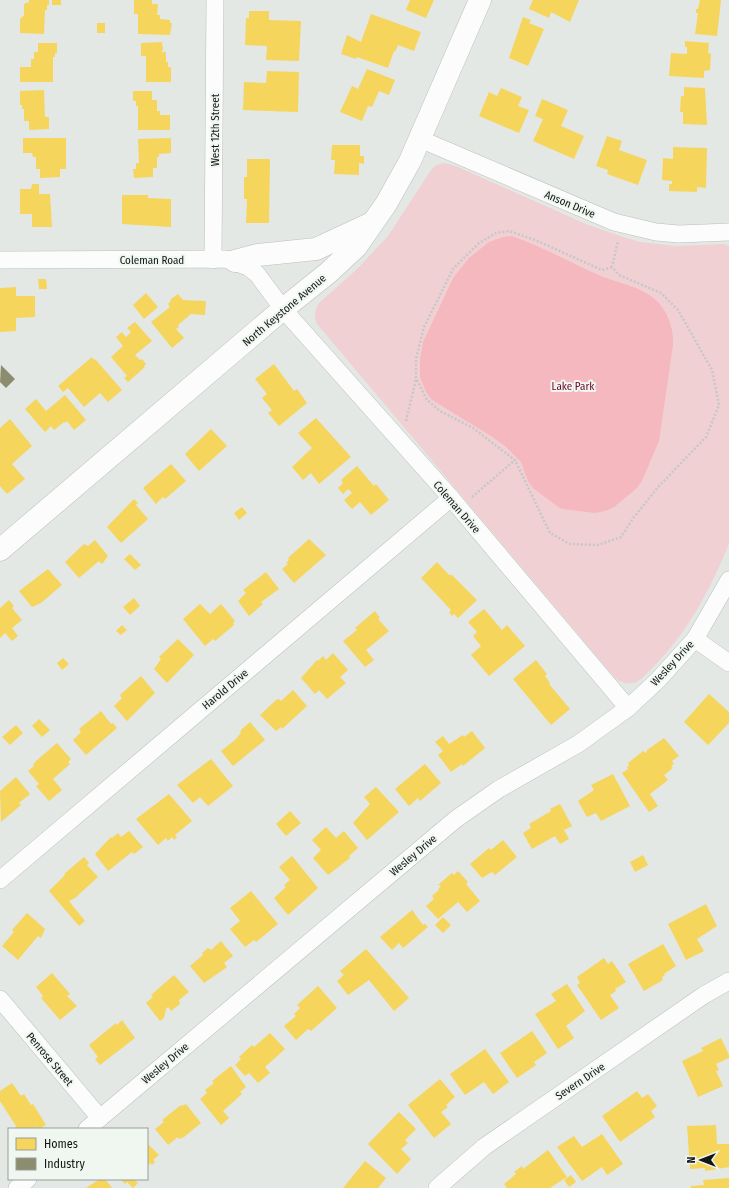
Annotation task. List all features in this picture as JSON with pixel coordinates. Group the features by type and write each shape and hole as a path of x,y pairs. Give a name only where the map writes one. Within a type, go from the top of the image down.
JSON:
{"street":[{"name":"West 12th Street","path":"213,260 215,0"},
{"name":"North Keystone Avenue","path":"0,550 283,309 328,273 356,247 400,180 420,139 480,0"},
{"name":"Anson Drive","path":"420,139 614,222 656,232 680,234 729,232"},
{"path":"235,261 258,254 316,249 370,224"},
{"name":"Coleman Road","path":"0,260 235,261 248,267 257,274 283,309"},
{"name":"Coleman Drive","path":"283,309 451,498 628,708"},
{"name":"Harold Drive","path":"0,880 451,498"},
{"name":"Wesley Drive","path":"88,1128 456,818 499,789 578,744 628,708 658,680 695,639 729,580"},
{"path":"695,639 729,663"},
{"name":"Severn Drive","path":"437,1188 484,1147 704,995 729,981"},
{"name":"Penrose Street","path":"0,999 100,1118"},
{"path":"17,1188 27,1180"}],"path":[{"path":"405,425 416,378 416,359 424,327 453,269 479,243 496,233 508,231 535,240 602,270 612,267"},
{"path":"612,267 620,237"},
{"path":"416,378 427,400 440,411 473,428 515,460 550,532 570,544 598,545 621,537 634,517 659,486 706,437 719,405 712,370 697,340 678,310 661,293 619,275 612,267"},
{"path":"468,500 515,460"}],"green space":[{"name":"Lake Park","path":"445,163 458,167 586,224 640,242 676,246 723,244 729,246 729,544 707,592 690,622 669,650 637,682 625,683 615,678 317,324 315,314 319,303 357,269 388,236 431,170 436,165"}],"shaded area":[{"path":"512,236 535,245 601,276 643,291 656,300 667,315 671,327 673,345 659,441 642,481 636,489 614,507 605,511 595,513 562,509 557,506 534,489 528,481 521,462 505,446 432,400 426,392 420,377 420,359 423,342 453,278 469,258 489,242 503,237"}],"building: Homes":[{"path":"29,0 49,0 47,10 45,10 44,34 20,33 20,19 24,15 24,4 28,2 29,4"},
{"path":"52,0 61,0 61,5 52,5"},
{"path":"134,0 152,0 152,4 158,4 157,15 160,15 160,19 170,20 170,23 172,23 170,35 138,34 138,14 134,14"},
{"path":"410,0 434,0 426,18 406,10"},
{"path":"533,0 579,0 570,22 551,12 549,18 529,9"},
{"path":"700,0 721,0 717,36 695,34 698,13 696,13 696,9 698,9"},
{"path":"249,11 269,11 269,20 301,21 299,61 266,60 267,46 245,45 246,18 249,18"},
{"path":"371,14 421,32 414,51 398,45 395,52 394,51 388,68 357,57 356,59 341,54 347,35 361,42"},
{"path":"523,17 531,20 529,23 544,29 528,66 509,58"},
{"path":"97,23 105,23 105,33 97,33"},
{"path":"685,41 709,43 708,53 711,54 710,70 704,71 704,78 669,76 671,53 687,54"},
{"path":"162,42 163,50 161,52 166,52 166,62 168,62 168,67 171,67 171,82 146,82 146,56 141,56 141,43"},
{"path":"38,43 57,43 57,53 55,53 55,57 53,57 53,82 20,82 20,67 31,67 31,59 34,59 34,52 38,52"},
{"path":"367,69 395,80 389,95 379,91 372,107 368,106 362,121 340,112 352,86 358,89"},
{"path":"267,71 299,72 298,112 243,110 244,82 266,83"},
{"path":"684,87 705,88 707,125 683,124 683,112 680,112 681,96 684,96"},
{"path":"501,88 522,97 518,106 529,110 519,133 479,116 489,92 497,96"},
{"path":"44,90 45,117 49,117 49,129 29,130 29,121 24,121 24,109 22,109 22,105 20,105 20,91"},
{"path":"133,91 152,91 152,100 157,100 157,111 160,111 160,115 170,115 170,130 138,130 138,106 136,106 136,101 133,101"},
{"path":"542,99 568,110 561,126 584,136 574,159 533,141 543,119 535,116"},
{"path":"607,136 622,141 619,150 647,160 638,185 607,174 608,170 596,166"},
{"path":"23,138 66,138 66,169 60,169 60,177 40,178 40,169 36,169 36,157 33,157 32,153 23,153"},
{"path":"171,138 171,153 159,154 159,157 157,157 157,168 153,168 153,177 134,178 133,169 136,169 136,163 139,163 138,139"},
{"path":"332,145 360,145 360,156 364,156 364,164 359,163 359,175 334,174 335,160 331,160"},
{"path":"673,147 707,148 706,188 697,187 697,192 669,191 669,184 672,184 672,181 662,180 663,158 673,159"},
{"path":"247,159 270,159 269,223 246,223 247,199 244,199 244,177 247,177"},
{"path":"32,184 39,184 39,194 50,194 52,227 32,227 32,214 20,214 20,189 31,189"},
{"path":"122,195 148,195 148,198 171,199 171,227 122,224"},
{"path":"38,279 46,279 47,289 39,289"},
{"path":"16,287 16,296 35,296 35,317 16,318 16,331 0,332 0,288"},
{"path":"146,293 158,307 144,319 133,305"},
{"path":"178,294 183,300 206,301 205,315 191,314 178,325 179,327 176,329 184,338 172,348 151,322 170,307 168,304 171,301 170,300"},
{"path":"135,322 152,341 135,355 140,360 142,359 146,364 144,366 145,367 128,382 124,378 127,376 111,357 123,346 116,337 122,332 126,337 131,332 127,328"},
{"path":"92,357 122,390 108,402 100,393 84,407 68,388 63,392 58,386"},
{"path":"274,364 294,391 297,389 307,403 279,426 268,413 272,410 262,398 267,394 255,379"},
{"path":"65,395 86,420 74,430 67,421 54,430 51,426 45,432 25,409 36,399 46,411"},
{"path":"316,418 351,457 319,484 311,473 303,480 292,467 312,448 298,433"},
{"path":"10,419 32,446 12,464 25,479 7,494 0,486 0,428"},
{"path":"211,429 227,446 199,471 185,454"},
{"path":"171,464 186,481 165,499 163,497 156,504 143,488"},
{"path":"357,466 374,486 376,484 389,500 371,515 360,502 352,509 344,500 352,493 348,489 343,494 338,488 343,483 341,480"},
{"path":"134,499 138,503 136,505 148,519 121,543 107,527"},
{"path":"242,507 247,513 239,520 234,513"},
{"path":"309,539 326,555 294,583 282,569 288,564 286,563 289,560 288,558"},
{"path":"95,540 108,556 102,564 99,561 79,578 65,562 84,544 88,546"},
{"path":"130,554 141,565 135,570 124,559"},
{"path":"437,562 477,600 458,618 454,614 452,616 449,612 451,610 421,578"},
{"path":"48,569 62,585 41,603 32,607 19,591"},
{"path":"266,572 279,589 261,602 263,604 249,616 238,601 246,593 243,590"},
{"path":"134,598 140,606 130,615 123,607"},
{"path":"9,600 14,606 12,608 22,620 12,628 18,636 12,641 5,633 0,638 0,608"},
{"path":"200,604 210,614 221,604 235,621 233,623 234,625 215,641 213,639 205,646 183,619"},
{"path":"484,609 502,630 507,625 525,646 489,676 471,655 481,646 473,636 477,632 468,622"},
{"path":"375,611 380,618 378,619 389,631 366,650 374,660 365,667 343,641 357,630 355,628"},
{"path":"122,625 127,630 121,635 116,631"},
{"path":"178,639 194,655 167,683 154,669 161,659 159,657"},
{"path":"333,653 348,670 340,677 346,683 327,699 319,690 315,694 301,678 317,660 318,661 323,656 326,660"},
{"path":"63,658 69,664 62,670 57,663"},
{"path":"536,660 547,674 545,676 550,683 549,684 570,709 551,725 513,679"},
{"path":"141,676 155,693 127,721 114,706 122,698 120,695"},
{"path":"293,690 307,706 282,729 281,727 276,731 260,715 276,700 279,699 281,701"},
{"path":"709,694 729,712 729,723 708,745 684,722"},
{"path":"101,711 111,724 113,723 117,728 86,755 73,740 81,732 79,729"},
{"path":"39,719 50,730 42,737 32,726"},
{"path":"250,722 265,740 233,766 221,751 235,740 240,734 241,730"},
{"path":"16,725 23,733 10,745 2,737"},
{"path":"472,731 485,748 463,766 462,764 451,772 438,755 443,751 435,742 443,736 449,744 463,735 464,737"},
{"path":"664,738 679,756 672,761 674,764 671,766 673,768 664,775 668,780 650,794 658,806 649,812 622,773 628,769 628,763 643,751 646,753 647,750"},
{"path":"57,743 71,759 68,762 70,764 53,779 62,790 49,801 36,786 39,784 28,771 34,766 33,765 36,761"},
{"path":"211,759 233,786 208,806 200,797 193,803 177,785"},
{"path":"425,764 441,783 420,801 418,798 409,806 395,789"},
{"path":"613,774 630,806 601,821 596,813 587,817 578,801 594,790 591,785"},
{"path":"16,777 30,794 19,803 21,805 1,822 0,791"},
{"path":"376,787 399,812 367,840 353,823 370,804 364,797"},
{"path":"169,794 192,821 175,835 177,837 174,840 172,837 168,841 166,838 158,845 136,819"},
{"path":"560,804 572,826 564,830 569,839 560,844 555,836 532,849 523,833 531,828 529,824 551,811 550,809"},
{"path":"290,811 301,823 286,836 276,824"},
{"path":"326,827 336,838 344,831 358,848 349,856 350,858 328,875 313,858 321,850 312,840"},
{"path":"129,831 143,847 134,854 132,852 108,871 95,854 111,837 112,838 118,833 121,837"},
{"path":"503,840 517,857 495,875 492,872 482,878 470,864 489,848 491,850"},
{"path":"643,855 648,865 635,872 630,862"},
{"path":"292,856 318,888 288,915 274,898 286,887 284,885 290,880 279,867"},
{"path":"84,857 89,863 87,865 98,877 75,898 69,901 85,921 79,926 49,891 65,875 64,874"},
{"path":"458,871 468,882 466,884 480,901 467,912 458,902 438,919 426,906 434,899 432,896 441,886 438,885 452,873 454,875"},
{"path":"251,891 278,924 256,942 254,940 245,947 230,929 240,921 230,908"},
{"path":"706,904 717,926 697,939 704,951 686,960 668,924"},
{"path":"412,910 423,925 425,924 428,927 403,948 399,943 392,950 380,937"},
{"path":"27,913 45,929 41,938 38,936 18,960 2,946 14,932 12,930"},
{"path":"443,917 451,925 443,933 435,925"},
{"path":"221,941 233,956 224,963 227,967 204,983 190,966 203,955 202,953 208,948 211,950"},
{"path":"663,944 676,966 664,974 665,975 662,977 663,980 644,991 628,964"},
{"path":"366,949 409,998 394,1011 369,980 348,995 337,981 344,975 340,971"},
{"path":"604,958 608,964 612,961 626,982 615,989 616,991 610,995 619,1008 601,1020 577,985 580,983 577,977"},
{"path":"52,973 70,994 67,996 77,1006 60,1020 41,998 43,996 36,987"},
{"path":"174,975 189,992 179,1000 180,1004 171,1011 168,1007 166,1009 164,1018 160,1021 146,1003 153,997 151,995"},
{"path":"567,984 585,1011 566,1026 574,1038 558,1049 535,1014 556,1001 551,994"},
{"path":"318,986 337,1008 311,1031 308,1029 296,1040 284,1026 296,1016 294,1014 300,1008 297,1005"},
{"path":"122,1020 135,1038 100,1065 95,1059 98,1057 89,1045 116,1023 117,1025"},
{"path":"532,1031 547,1053 534,1062 536,1065 517,1078 500,1053"},
{"path":"270,1033 285,1049 265,1067 270,1073 258,1083 249,1073 245,1076 235,1065 241,1059 239,1057 252,1045 254,1047"},
{"path":"721,1038 729,1055 729,1058 716,1064 719,1070 716,1071 723,1086 698,1097 682,1061 703,1051 701,1048"},
{"path":"485,1049 509,1082 493,1094 484,1082 465,1095 450,1074"},
{"path":"231,1066 246,1087 240,1092 242,1094 223,1111 229,1118 221,1125 200,1099 207,1093 205,1090 214,1083 212,1081"},
{"path":"440,1079 455,1097 446,1105 448,1107 441,1112 451,1124 434,1138 408,1105"},
{"path":"12,1083 21,1096 24,1094 31,1105 33,1104 46,1125 41,1128 15,1128 16,1126 0,1101 0,1091"},
{"path":"637,1091 642,1098 648,1094 657,1106 651,1111 655,1117 620,1142 602,1116"},
{"path":"186,1104 201,1123 184,1137 179,1139 178,1137 168,1145 155,1129 164,1122 162,1120 181,1105"},
{"path":"399,1112 416,1129 405,1140 408,1143 401,1149 411,1159 397,1174 368,1144"},
{"path":"716,1125 717,1144 729,1144 729,1167 705,1171 705,1168 690,1169 687,1126"},
{"path":"602,1134 623,1164 607,1175 602,1167 582,1181 557,1147 574,1136 582,1147"},
{"path":"148,1144 159,1155 153,1160 155,1162 152,1165 150,1163 148,1165"},
{"path":"548,1150 567,1177 550,1188 507,1188 504,1184 516,1174 514,1172 522,1166 523,1169"},
{"path":"365,1161 386,1178 378,1188 343,1188"},
{"path":"571,1175 576,1182 569,1187 564,1180"},
{"path":"729,1178 729,1188 691,1188 691,1186 704,1185 703,1180"},
{"path":"98,1180 106,1180 112,1188 86,1188"},
{"path":"121,1180 135,1180 138,1183 133,1188 127,1182 125,1184"}],"building: Industry":[{"path":"1,365 15,379 6,388 0,382"}]}
